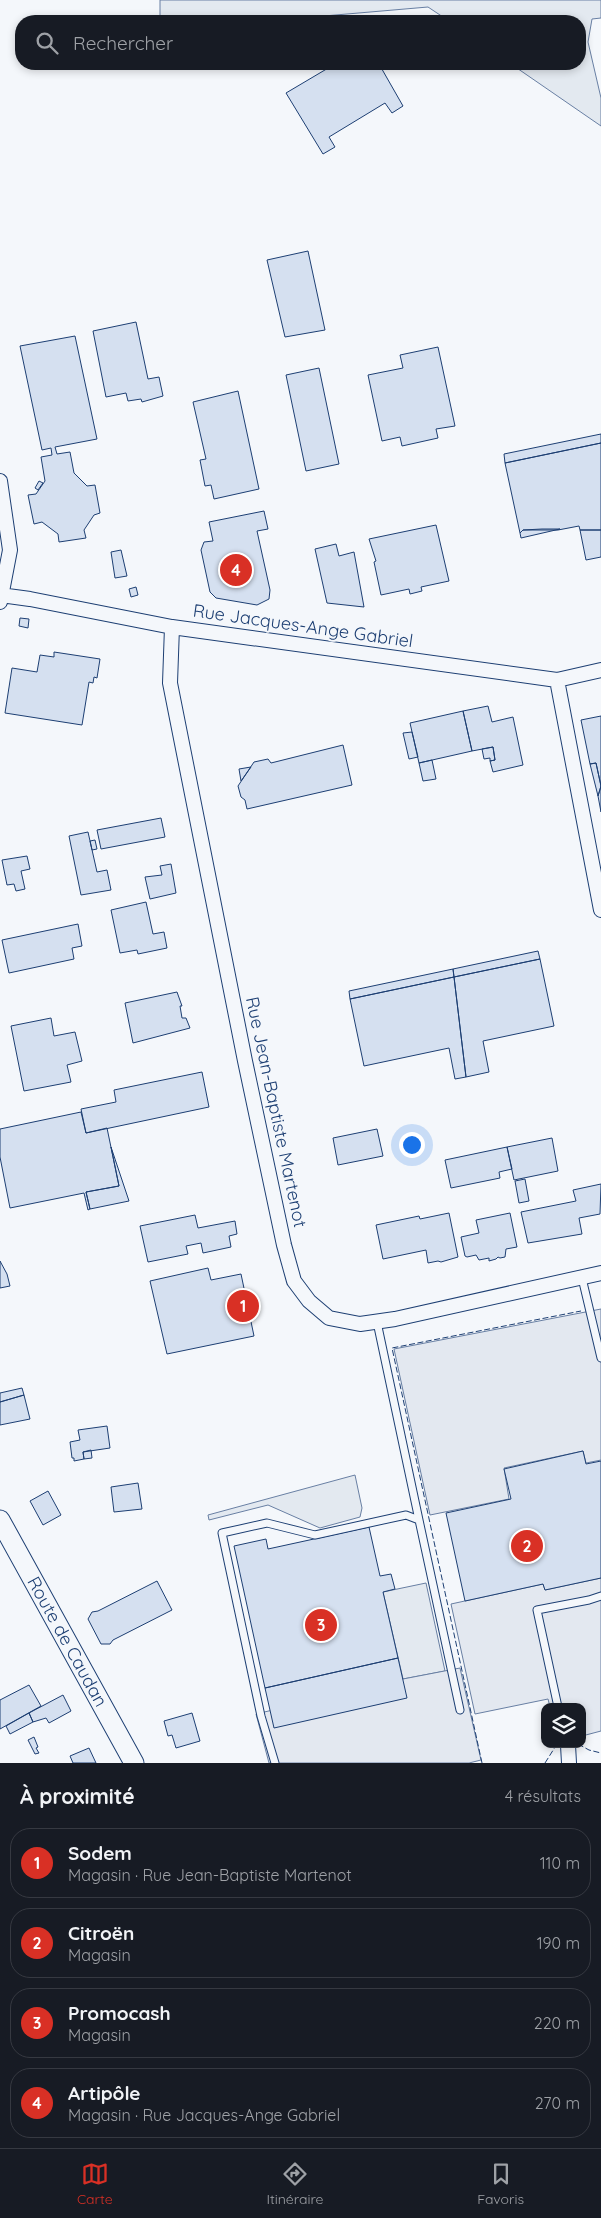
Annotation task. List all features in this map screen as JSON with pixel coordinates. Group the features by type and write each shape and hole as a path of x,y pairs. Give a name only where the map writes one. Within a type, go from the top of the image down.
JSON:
{"street":[{"path":"0,481 10,550 0,598"},
{"name":"Rue Jacques-Ange Gabriel","path":"0,598 30,599 172,627 557,680 601,670"},
{"name":"Rue Jean-Baptiste Martenot","path":"172,627 170,683 247,1070 284,1245 294,1281 309,1301 329,1318 360,1324 377,1322 601,1273"},
{"path":"557,680 601,910"},
{"name":"Route de Caudan","path":"0,1520 134,1763"},
{"path":"567,1748 569,1763"}],"lane":[{"path":"582,1278 601,1358"},
{"path":"377,1322 460,1710"},
{"path":"274,1763 261,1716 222,1533 267,1523 315,1535 406,1514 419,1520"},
{"path":"557,1703 537,1610 601,1596"}],"shaded area":[{"path":"160,0 601,0 601,18 592,19 588,42 601,98 601,126 520,70 586,70 586,15 440,15 428,7 335,15 160,15"},
{"path":"601,1309 601,1460 586,1463 583,1451 504,1468 509,1499 430,1515 394,1349"},
{"path":"355,1475 362,1508 360,1517 320,1528 268,1505 209,1520 208,1515"},
{"path":"601,1578 601,1731 586,1735 586,1703 549,1703 548,1699 475,1714 451,1604 543,1584 545,1590"},
{"path":"426,1583 445,1671 403,1679 383,1592"},
{"path":"460,1668 481,1760 469,1763 269,1763 256,1714 403,1679"}],"building":[{"path":"325,70 382,70 403,106 392,113 385,103 329,137 335,147 323,154 286,93"},
{"path":"308,251 325,330 285,337 267,260"},
{"path":"136,322 148,379 159,377 163,396 142,402 141,399 128,401 126,393 106,397 93,331"},
{"path":"75,336 97,439 55,447 57,454 70,452 74,473 87,486 95,485 100,513 94,515 84,530 86,538 59,542 58,534 42,522 34,524 28,495 36,494 45,481 41,457 52,455 51,448 42,450 20,346"},
{"path":"438,347 455,426 436,429 438,438 402,446 400,437 382,441 368,375 403,368 400,355"},
{"path":"319,368 339,464 306,471 286,375"},
{"path":"238,391 259,489 214,499 211,485 205,486 200,460 206,459 193,402"},
{"path":"601,434 601,443 505,463 504,454"},
{"path":"601,443 601,530 580,530 579,526 558,530 523,530 520,533 505,463"},
{"path":"39,481 43,483 38,490 35,488"},
{"path":"264,511 268,529 257,531 270,590 269,599 257,605 216,598 210,592 201,550 204,542 213,541 209,522"},
{"path":"436,525 449,581 421,587 422,591 410,594 409,589 381,595 374,562 376,561 369,539"},
{"path":"560,529 521,538 520,533 523,530"},
{"path":"580,530 601,530 601,557 586,560"},
{"path":"336,544 339,556 354,552 364,607 327,603 315,549"},
{"path":"121,550 127,576 115,578 111,552"},
{"path":"136,587 138,595 131,597 129,589"},
{"path":"20,618 29,619 28,628 19,626"},
{"path":"54,652 100,659 97,678 94,677 93,683 89,682 82,725 5,713 12,668 37,672 40,655 54,657"},
{"path":"488,706 492,722 513,717 523,765 493,772 490,761 495,760 493,747 472,751 463,711"},
{"path":"463,711 472,751 419,763 410,723"},
{"path":"601,716 601,786 596,763 590,764 581,720"},
{"path":"412,732 418,757 409,759 403,733"},
{"path":"343,745 352,785 247,809 238,786 254,762 268,759 271,763"},
{"path":"493,747 495,760 490,761 490,758 484,759 482,749"},
{"path":"432,760 436,779 423,781 419,763"},
{"path":"596,763 601,786 598,796 590,764"},
{"path":"251,767 241,781 239,769"},
{"path":"601,786 601,812 598,796"},
{"path":"161,818 165,837 101,849 97,830"},
{"path":"88,832 97,872 107,870 111,890 81,895 69,836"},
{"path":"95,840 97,849 92,850 90,841"},
{"path":"27,856 30,869 21,871 25,889 16,891 14,884 7,885 2,860"},
{"path":"171,864 176,893 150,899 145,877 162,875 160,866"},
{"path":"146,902 153,934 164,932 167,948 138,954 137,950 120,953 111,910"},
{"path":"78,924 82,946 72,948 74,959 9,973 2,940"},
{"path":"538,951 540,959 454,977 453,969"},
{"path":"540,959 554,1026 483,1041 489,1072 466,1077 454,977"},
{"path":"453,969 454,977 350,999 349,991"},
{"path":"454,977 466,1077 455,1079 449,1048 364,1066 350,999"},
{"path":"177,992 182,1006 180,1006 182,1018 186,1018 190,1028 133,1043 125,1003"},
{"path":"51,1018 54,1036 75,1032 82,1061 67,1065 71,1082 24,1091 11,1026"},
{"path":"202,1072 209,1107 86,1133 81,1109 116,1102 114,1090"},
{"path":"81,1112 86,1133 107,1128 119,1186 86,1192 90,1209 88,1210 84,1193 10,1208 0,1157 0,1129"},
{"path":"377,1129 383,1156 338,1165 333,1138"},
{"path":"552,1138 558,1171 514,1180 507,1147"},
{"path":"111,1147 129,1201 90,1209 86,1192 119,1186"},
{"path":"507,1147 512,1169 499,1172 500,1178 451,1188 445,1160"},
{"path":"525,1179 529,1201 519,1203 515,1181"},
{"path":"601,1184 600,1214 579,1218 582,1234 528,1243 521,1212 576,1201 573,1190"},
{"path":"449,1213 458,1257 441,1262 428,1263 426,1250 383,1259 376,1225 419,1216 420,1219"},
{"path":"510,1213 517,1247 506,1249 505,1257 498,1257 489,1261 489,1258 479,1260 476,1255 465,1256 461,1237 479,1233 476,1220"},
{"path":"195,1215 198,1228 235,1221 237,1234 229,1236 231,1247 203,1253 201,1243 186,1246 188,1254 148,1262 140,1226"},
{"path":"0,1261 7,1274 10,1286 0,1288"},
{"path":"208,1268 211,1280 241,1274 254,1336 167,1354 150,1281"},
{"path":"22,1388 24,1395 0,1402 0,1393"},
{"path":"24,1395 30,1419 0,1425 0,1402"},
{"path":"107,1426 110,1448 83,1452 84,1459 74,1461 70,1442 80,1440 78,1430"},
{"path":"91,1450 92,1458 84,1459 83,1452"},
{"path":"583,1451 586,1464 601,1461 601,1578 545,1590 543,1584 465,1601 446,1513 511,1499 504,1469"},
{"path":"138,1483 142,1509 114,1512 111,1487"},
{"path":"48,1491 61,1515 43,1525 30,1501"},
{"path":"369,1527 380,1576 391,1574 395,1589 383,1592 398,1658 265,1688 234,1546 266,1539 268,1549"},
{"path":"157,1581 172,1610 113,1640 110,1644 101,1644 88,1619 92,1612 98,1611"},
{"path":"398,1658 407,1698 274,1728 265,1688"},
{"path":"29,1685 41,1706 0,1729 0,1700"},
{"path":"63,1695 71,1711 49,1723 46,1718 33,1722 29,1713"},
{"path":"29,1713 33,1722 10,1734 6,1726"},
{"path":"192,1713 200,1741 176,1748 172,1735 168,1736 164,1721"},
{"path":"34,1737 39,1753 35,1754 28,1740"},
{"path":"89,1748 96,1763 73,1763 70,1756"}],"fence":[{"path":"482,1763 392,1348 581,1311"},
{"path":"545,1763 554,1748"},
{"path":"585,1748 601,1753"}],"place":[{"name":"Artipôle","path":"236,570"},
{"name":"Sodem","path":"243,1306"},
{"name":"Citroën","path":"527,1546"},
{"name":"Promocash","path":"321,1625"}]}
